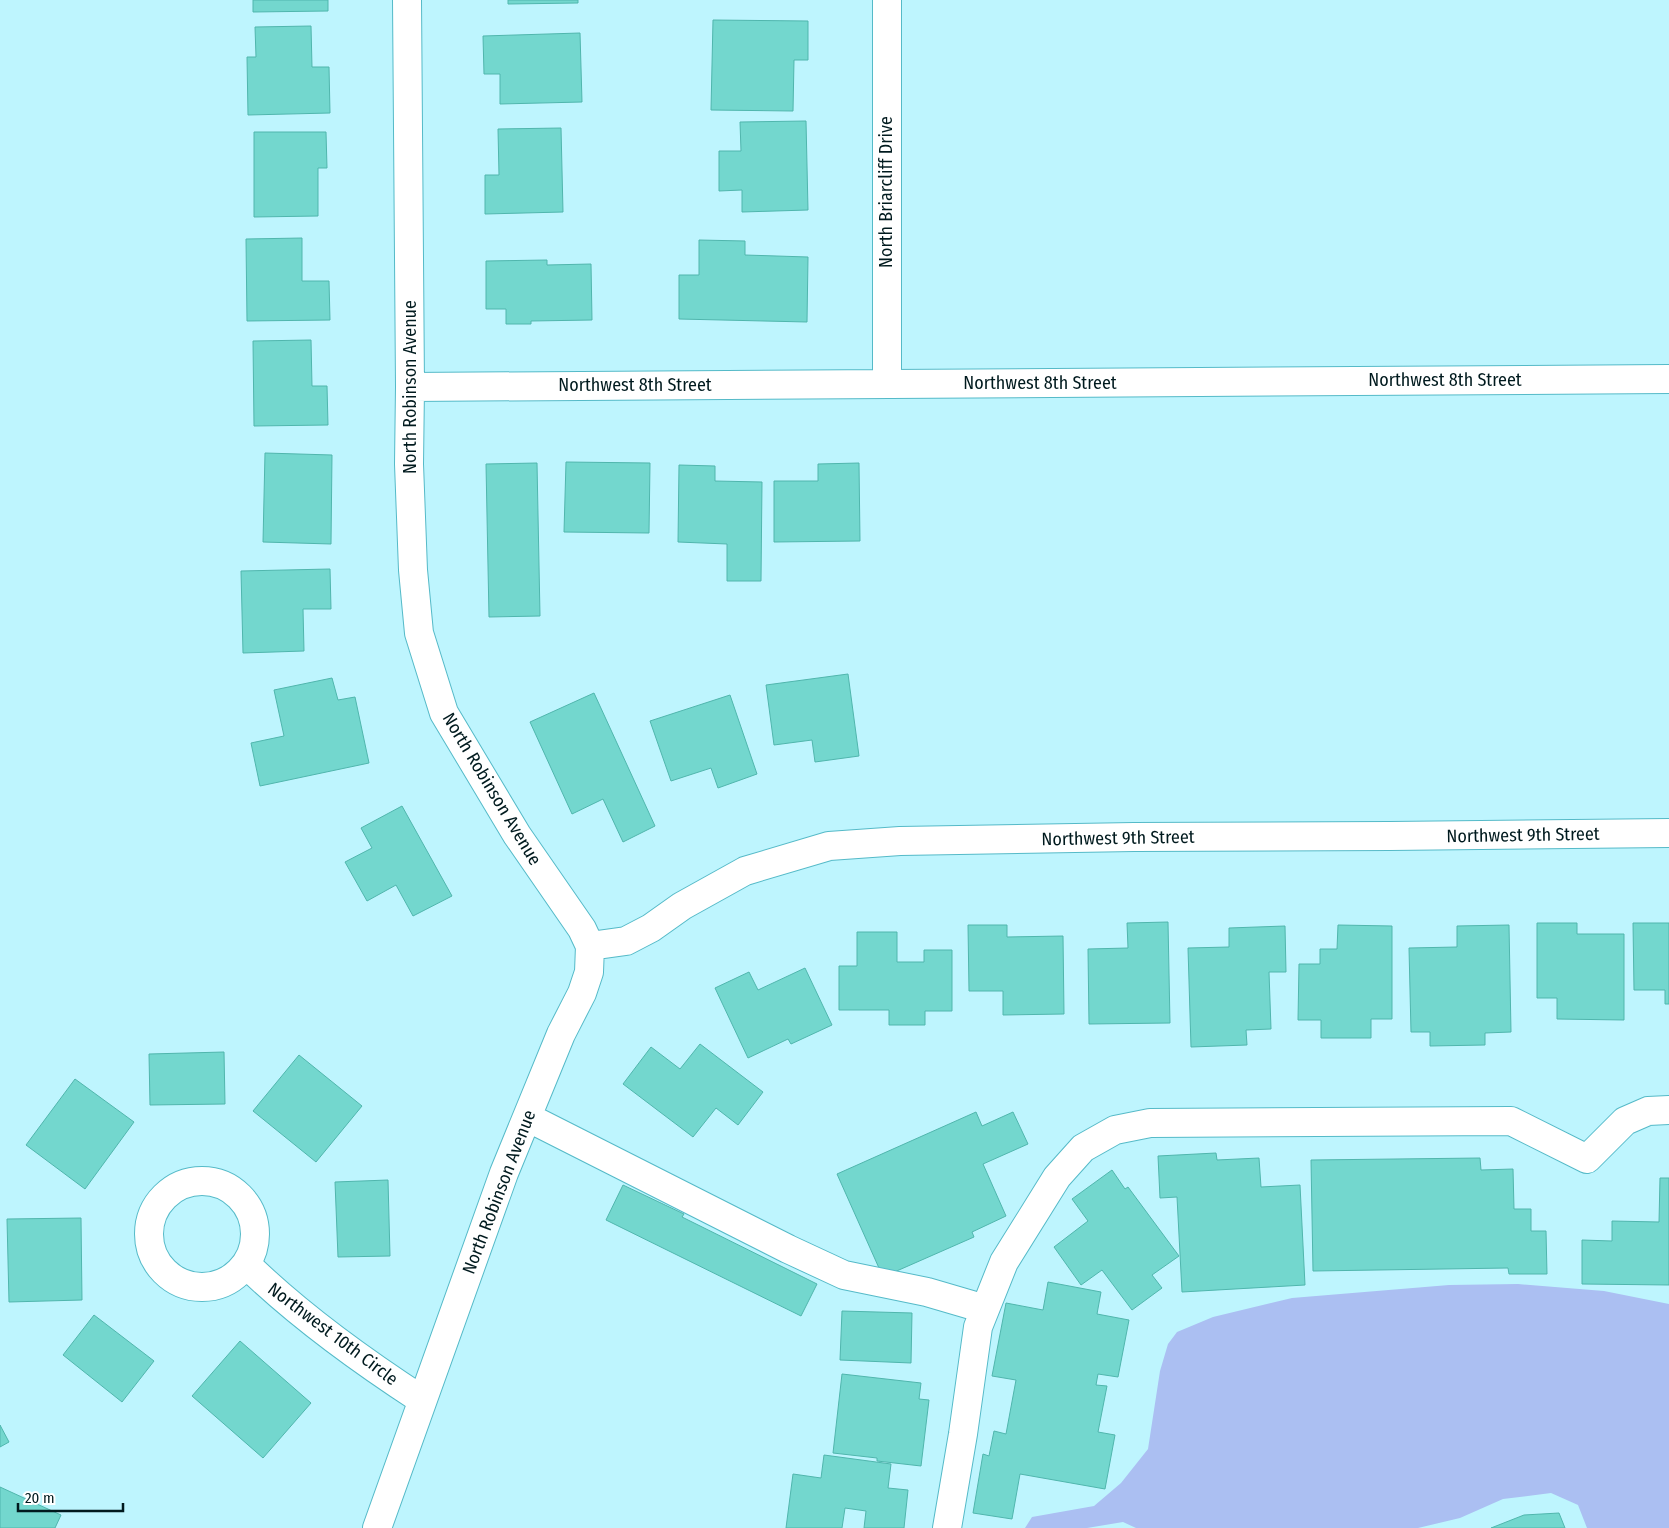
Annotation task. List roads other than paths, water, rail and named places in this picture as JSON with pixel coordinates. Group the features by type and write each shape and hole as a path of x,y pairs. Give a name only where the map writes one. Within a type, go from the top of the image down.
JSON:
{"street":[{"name":"North Robinson Avenue","path":"377,1528 504,1173 561,1034 582,993 589,972 590,946 582,929 517,835 444,713 419,633 413,570 409,464 407,0"},
{"name":"North Briarcliff Drive","path":"886,383 888,0"},
{"name":"Northwest 8th Street","path":"410,387 1669,379"},
{"name":"Northwest 9th Street","path":"590,946 626,941 651,928 682,906 745,871 829,846 900,841 1124,837 1669,833"},
{"path":"946,1528 963,1434 978,1327 1004,1262 1057,1177 1083,1148 1114,1130 1150,1123 1512,1121 1587,1159 1625,1121 1648,1111 1669,1110"},
{"path":"527,1118 788,1249 844,1275 928,1292 985,1309"},
{"name":"Northwest 10th Circle","path":"246,1264 271,1288 369,1364 422,1400"}],"water":[{"path":"1518,1284 1604,1291 1669,1304 1669,1528 1587,1528 1578,1505 1551,1493 1503,1499 1460,1518 1418,1528 1136,1528 1123,1522 1087,1528 1025,1528 1032,1517 1094,1506 1121,1483 1148,1449 1160,1371 1168,1344 1177,1332 1213,1317 1292,1298 1449,1285"}]}
